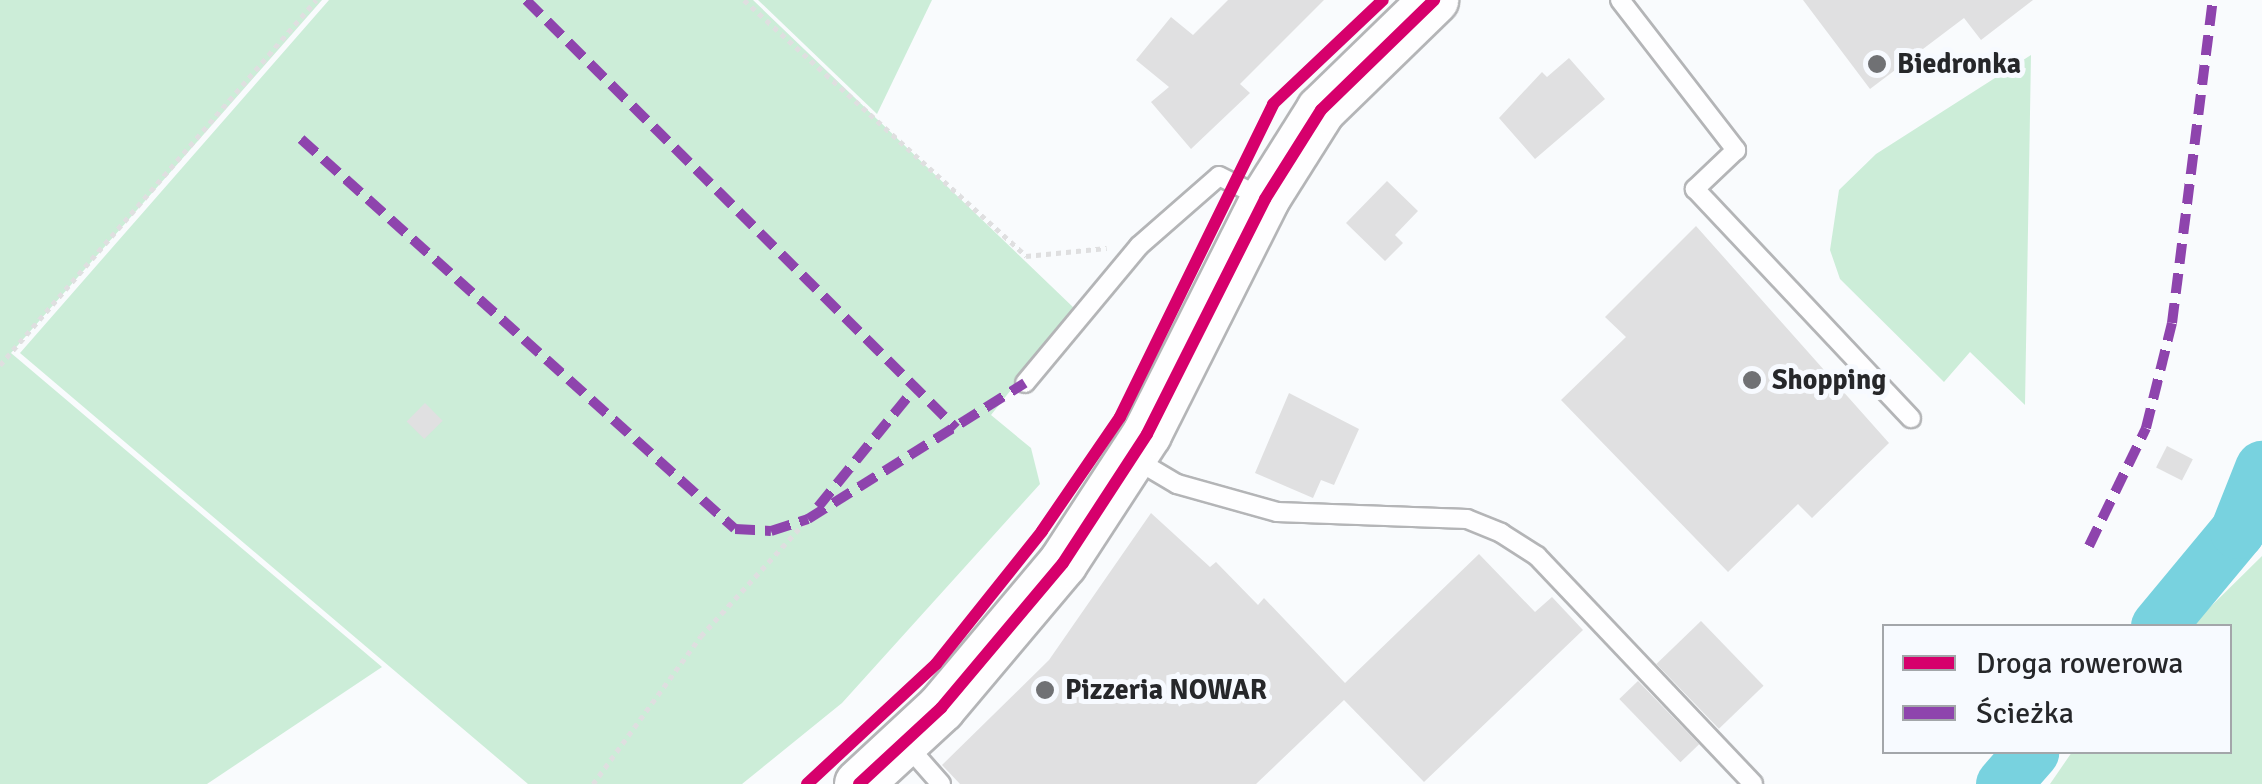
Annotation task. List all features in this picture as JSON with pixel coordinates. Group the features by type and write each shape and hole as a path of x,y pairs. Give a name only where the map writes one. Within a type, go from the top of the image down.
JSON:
{"street":[{"path":"859,784 941,708 1062,563 1133,458 1265,200 1320,110 1424,3"}],"lane":[{"path":"1620,0 1736,150 1696,189 1911,418"},
{"path":"1026,383 1138,246 1219,176 1265,200"},
{"path":"1133,458 1177,484 1276,512 1466,519 1501,532 1537,556 1752,784"},
{"path":"904,742 941,784"}],"path":[{"path":"0,365 316,0"},
{"path":"744,0 1026,256 1138,246"},
{"path":"594,784 700,636 808,518"}],"green space":[{"path":"0,0 322,0 11,353 382,667 207,784 0,784"},
{"path":"329,0 753,0 1075,309 991,415 1031,448 1040,484 842,703 742,784 528,784 20,353"},
{"path":"758,0 932,0 877,114"},
{"path":"2031,55 2025,405 1970,352 1944,382 1840,279 1830,250 1839,190 1876,154"},
{"path":"2262,556 2262,784 2050,784 2071,754 2232,754 2232,624 2193,624"}],"building":[{"path":"1228,0 1324,0 1240,84 1250,93 1191,149 1151,102 1169,87 1136,60 1171,17 1193,35"},
{"name":"Biedronka","path":"1803,0 2033,0 1981,40 1964,18 1870,89"},
{"path":"1569,58 1605,99 1535,159 1499,118 1542,72 1547,77"},
{"path":"1387,181 1418,211 1395,235 1403,243 1385,261 1346,223"},
{"name":"Shopping","path":"1696,226 1889,443 1812,518 1798,504 1728,572 1561,400 1626,337 1605,317"},
{"path":"1289,393 1359,429 1334,485 1321,480 1313,498 1255,473"},
{"path":"425,403 443,421 424,439 407,421"},
{"path":"2167,446 2193,459 2182,481 2156,467"},
{"path":"1151,513 1210,567 1216,562 1258,605 1264,598 1345,683 1479,554 1535,612 1552,597 1583,630 1424,782 1344,700 1256,784 960,784 942,765 1049,660"},
{"path":"1701,621 1764,686 1719,729 1656,664"},
{"path":"1638,681 1699,744 1680,762 1619,699"}],"waterway":[{"path":"2160,624 2237,531 2262,468"},
{"path":"2003,784 2029,754"}],"marked path":[{"path":"526,0 956,428"},
{"path":"2089,546 2146,428 2172,323 2213,0"},
{"path":"301,139 735,529 771,531 808,519 1025,383"},
{"path":"818,507 915,388"}],"cycle path":[{"path":"807,784 936,664 1042,531 1120,417 1273,104 1383,0"},
{"path":"859,784 941,708 1063,563 1147,434 1265,199 1321,110 1434,0"}],"place":[{"name":"Biedronka","path":"1877,64"},
{"name":"Shopping","path":"1752,380"},
{"name":"Pizzeria NOWAR","path":"1045,690"}]}
